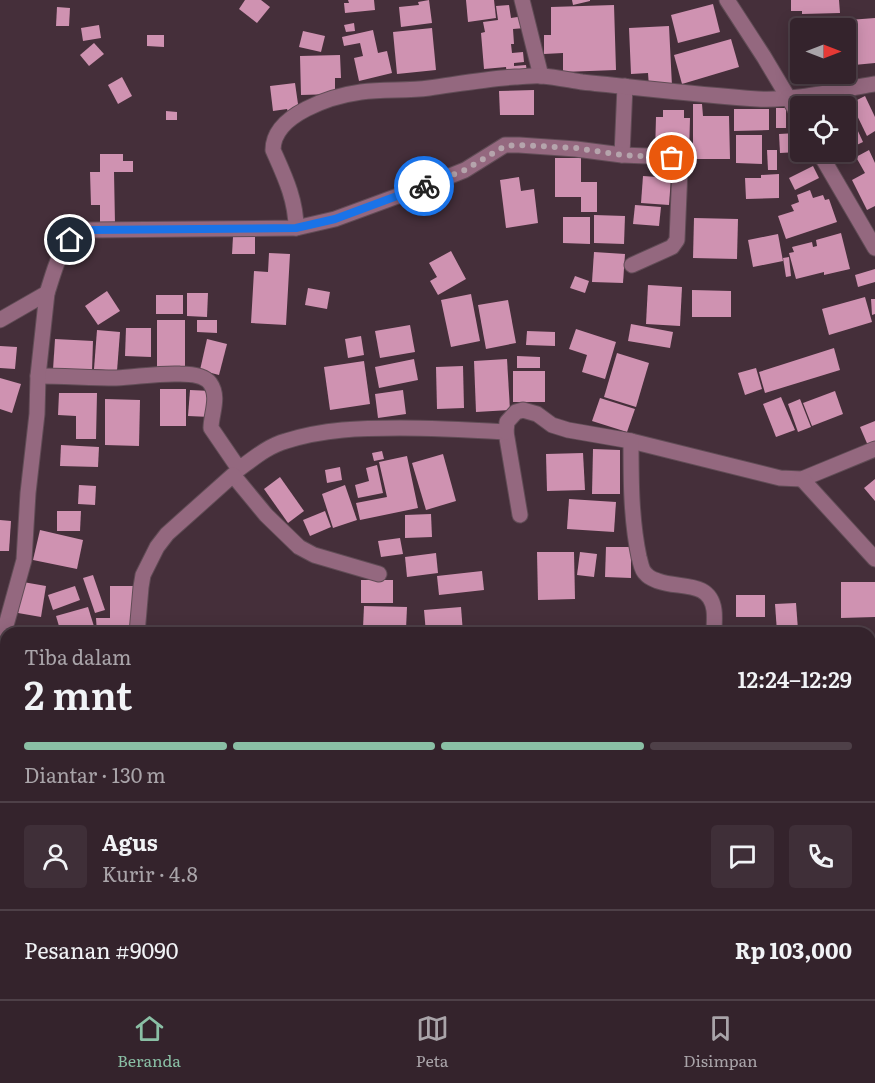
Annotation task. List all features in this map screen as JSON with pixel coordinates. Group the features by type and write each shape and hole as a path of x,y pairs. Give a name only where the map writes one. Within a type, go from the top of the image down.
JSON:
{"street":[{"path":"522,0 541,76"},
{"path":"727,0 789,98"},
{"path":"296,228 290,191 273,150 276,134 299,113 336,98 361,92 416,90 500,78 541,76 760,99 789,98 875,84"},
{"path":"622,155 625,86"},
{"path":"6,627 24,560 28,493 37,414 38,376 47,293 61,256 70,240 78,234 90,230 296,228 335,219 425,186 465,170 505,146 576,148 622,155 672,158 677,161 680,169 677,240 672,247 632,265"},
{"path":"825,162 875,249"},
{"path":"0,320 47,293"},
{"path":"38,376 116,378 179,374 192,375 209,381 214,390 210,428 236,472 266,514 299,547 314,555 379,574"},
{"path":"520,514 506,432 507,422 516,412 523,410 537,414 552,425 631,441 780,478 802,479 875,449"},
{"path":"138,627 143,575 157,547 167,534 260,453 284,441 327,430 423,428 506,432"},
{"path":"631,441 630,482 642,570 651,578 664,583 704,591 711,597 715,611 714,627"},
{"path":"802,479 875,559"}],"building":[{"path":"245,0 261,0 270,7 257,23 239,9"},
{"path":"348,0 374,0 375,10 345,13 344,3 349,3"},
{"path":"429,0 432,23 401,27 399,7 419,5 418,2"},
{"path":"466,0 494,0 496,18 468,22"},
{"path":"572,0 590,0 590,1 573,5"},
{"path":"791,0 839,0 840,13 802,14 802,11 791,11"},
{"path":"713,4 720,32 678,43 671,15"},
{"path":"509,5 511,18 524,16 525,28 513,29 514,44 511,44 512,53 523,52 524,62 514,63 514,66 526,65 527,73 507,76 506,67 484,69 481,33 485,32 483,22 498,20 496,6"},
{"path":"614,5 616,70 563,72 563,53 544,54 544,35 551,35 551,7"},
{"path":"57,7 70,8 69,26 56,26"},
{"path":"875,18 875,63 856,65 856,19"},
{"path":"354,23 355,31 346,32 344,25"},
{"path":"99,25 101,38 83,41 81,28"},
{"path":"669,26 672,86 649,87 648,73 631,74 629,28"},
{"path":"432,28 436,70 397,74 393,32"},
{"path":"373,30 378,53 387,51 392,73 359,81 354,58 363,56 360,43 344,46 342,37"},
{"path":"303,31 325,36 321,52 299,47"},
{"path":"147,35 164,35 164,47 147,46"},
{"path":"731,39 739,67 682,84 674,55"},
{"path":"94,43 104,54 89,66 80,55"},
{"path":"340,55 341,78 335,78 335,94 301,95 300,56"},
{"path":"122,77 132,96 118,104 108,85"},
{"path":"295,83 299,111 288,112 287,109 273,111 270,86"},
{"path":"534,90 534,115 500,115 499,91"},
{"path":"865,96 875,117 875,131 867,136 856,113 856,100"},
{"path":"693,104 702,104 703,116 729,116 730,159 693,159"},
{"path":"776,108 786,108 786,128 776,128"},
{"path":"734,109 769,109 769,130 734,131"},
{"path":"663,110 684,110 684,118 690,118 689,155 655,154 656,117 663,117"},
{"path":"166,111 177,112 177,120 166,120"},
{"path":"856,127 863,142 856,145"},
{"path":"790,133 790,152 780,153 779,134"},
{"path":"736,135 762,135 762,164 736,163"},
{"path":"767,150 777,150 777,170 768,170"},
{"path":"869,150 875,163 875,206 867,210 852,180 865,173 856,157"},
{"path":"100,154 123,154 123,161 133,161 133,172 114,172 115,224 100,224 100,205 91,205 90,172 100,172"},
{"path":"555,158 581,158 581,182 597,182 597,212 581,212 581,197 555,197"},
{"path":"813,166 819,178 795,190 789,178"},
{"path":"779,174 779,198 746,199 745,178 761,178 761,175"},
{"path":"643,176 671,178 669,205 641,203"},
{"path":"519,177 521,191 534,189 538,223 506,228 500,180"},
{"path":"810,190 813,198 823,195 825,200 829,199 837,222 786,239 778,216 794,211 791,205 799,202 797,195"},
{"path":"635,205 661,207 659,226 633,224"},
{"path":"594,215 625,216 624,244 594,243"},
{"path":"563,217 590,217 590,244 563,243"},
{"path":"694,218 738,219 737,259 693,258"},
{"path":"841,233 850,269 796,279 789,253 794,252 792,247 812,242 813,247 817,246 816,240"},
{"path":"778,234 783,261 753,267 748,240"},
{"path":"233,237 255,237 255,254 232,254"},
{"path":"451,251 466,279 438,295 430,281 437,277 429,263"},
{"path":"594,252 625,254 623,283 592,282"},
{"path":"269,253 290,254 286,325 251,323 254,271 268,272"},
{"path":"789,257 791,276 786,277 783,258"},
{"path":"875,269 875,282 858,287 855,275"},
{"path":"575,276 589,281 585,293 570,288"},
{"path":"648,285 682,287 680,326 646,324"},
{"path":"308,288 330,292 327,309 305,305"},
{"path":"692,290 731,291 731,317 692,317"},
{"path":"107,291 120,311 98,325 85,306"},
{"path":"187,293 208,293 207,317 187,316"},
{"path":"471,294 480,341 451,347 441,300"},
{"path":"156,295 183,295 183,314 156,314"},
{"path":"865,297 872,322 829,335 822,309"},
{"path":"871,299 875,299 875,314 872,315"},
{"path":"508,300 516,343 486,349 478,305"},
{"path":"157,320 185,320 185,370 157,370"},
{"path":"197,320 217,320 217,333 197,332"},
{"path":"631,324 673,332 670,348 628,341"},
{"path":"410,325 415,352 380,358 375,331"},
{"path":"126,328 151,328 151,357 125,356"},
{"path":"576,329 616,342 605,379 582,372 587,355 569,349"},
{"path":"97,330 120,332 117,371 94,369"},
{"path":"527,331 555,332 555,346 526,345"},
{"path":"361,336 364,355 348,358 345,339"},
{"path":"55,339 93,341 92,371 53,370"},
{"path":"207,339 227,344 219,375 200,370"},
{"path":"0,346 17,347 15,369 0,368"},
{"path":"834,348 840,370 765,393 759,372"},
{"path":"617,353 649,363 636,407 604,397"},
{"path":"517,356 540,357 540,368 517,368"},
{"path":"414,359 418,380 379,388 375,367"},
{"path":"507,359 510,410 476,412 474,361"},
{"path":"364,361 370,404 330,410 324,367"},
{"path":"463,366 464,408 437,409 436,367"},
{"path":"756,368 762,389 745,395 738,373"},
{"path":"513,371 545,371 545,402 513,402"},
{"path":"0,378 21,384 12,413 0,409"},
{"path":"160,389 186,389 186,426 160,426"},
{"path":"190,390 211,391 210,417 188,416"},
{"path":"403,390 406,414 378,418 375,394"},
{"path":"835,391 843,414 812,426 803,403"},
{"path":"59,393 97,393 96,439 76,439 76,416 58,415"},
{"path":"781,397 795,430 776,437 763,404"},
{"path":"600,398 635,409 627,432 592,421"},
{"path":"105,399 140,400 139,446 105,445"},
{"path":"800,399 811,427 798,432 788,404"},
{"path":"875,421 875,445 869,448 860,427"},
{"path":"61,445 99,447 98,467 60,466"},
{"path":"593,449 620,450 620,494 592,494"},
{"path":"382,451 384,459 374,461 372,453"},
{"path":"583,453 585,490 547,491 546,454"},
{"path":"443,454 456,501 426,510 412,463"},
{"path":"407,456 418,508 360,520 356,503 387,497 379,462"},
{"path":"377,465 383,493 358,498 355,485 369,481 366,468"},
{"path":"340,467 342,480 327,483 325,470"},
{"path":"280,477 304,511 288,523 264,489"},
{"path":"875,479 875,501 864,488"},
{"path":"79,485 96,486 95,505 78,504"},
{"path":"345,485 357,520 333,528 322,494"},
{"path":"569,499 616,502 614,532 567,529"},
{"path":"57,511 81,511 80,531 57,531"},
{"path":"325,511 331,527 310,536 303,520"},
{"path":"431,514 432,537 405,538 405,515"},
{"path":"0,520 11,521 9,551 0,551"},
{"path":"40,530 83,540 77,569 33,560"},
{"path":"400,538 403,554 381,557 378,541"},
{"path":"606,547 631,547 631,578 605,577"},
{"path":"537,552 574,552 575,599 538,600"},
{"path":"580,552 597,554 594,577 577,575"},
{"path":"436,553 438,573 407,577 405,557"},
{"path":"482,571 484,590 439,595 437,576"},
{"path":"93,575 105,610 95,613 83,578"},
{"path":"361,580 393,580 393,603 361,603"},
{"path":"23,582 46,586 41,617 18,613"},
{"path":"841,582 875,582 875,617 841,618"},
{"path":"75,586 80,600 53,610 48,595"},
{"path":"110,586 135,586 135,627 97,627 96,618 110,618"},
{"path":"736,595 765,595 765,617 736,617"},
{"path":"796,603 798,627 777,627 775,604"},
{"path":"364,606 407,607 406,627 363,627"},
{"path":"88,607 94,627 59,627 56,616"},
{"path":"461,607 463,627 425,627 424,610"}],"way so far":[{"path":"424,186 465,170 505,146 576,148 622,155 672,158"}],"route":[{"path":"70,240 90,230 296,228 335,219 424,186"}]}
